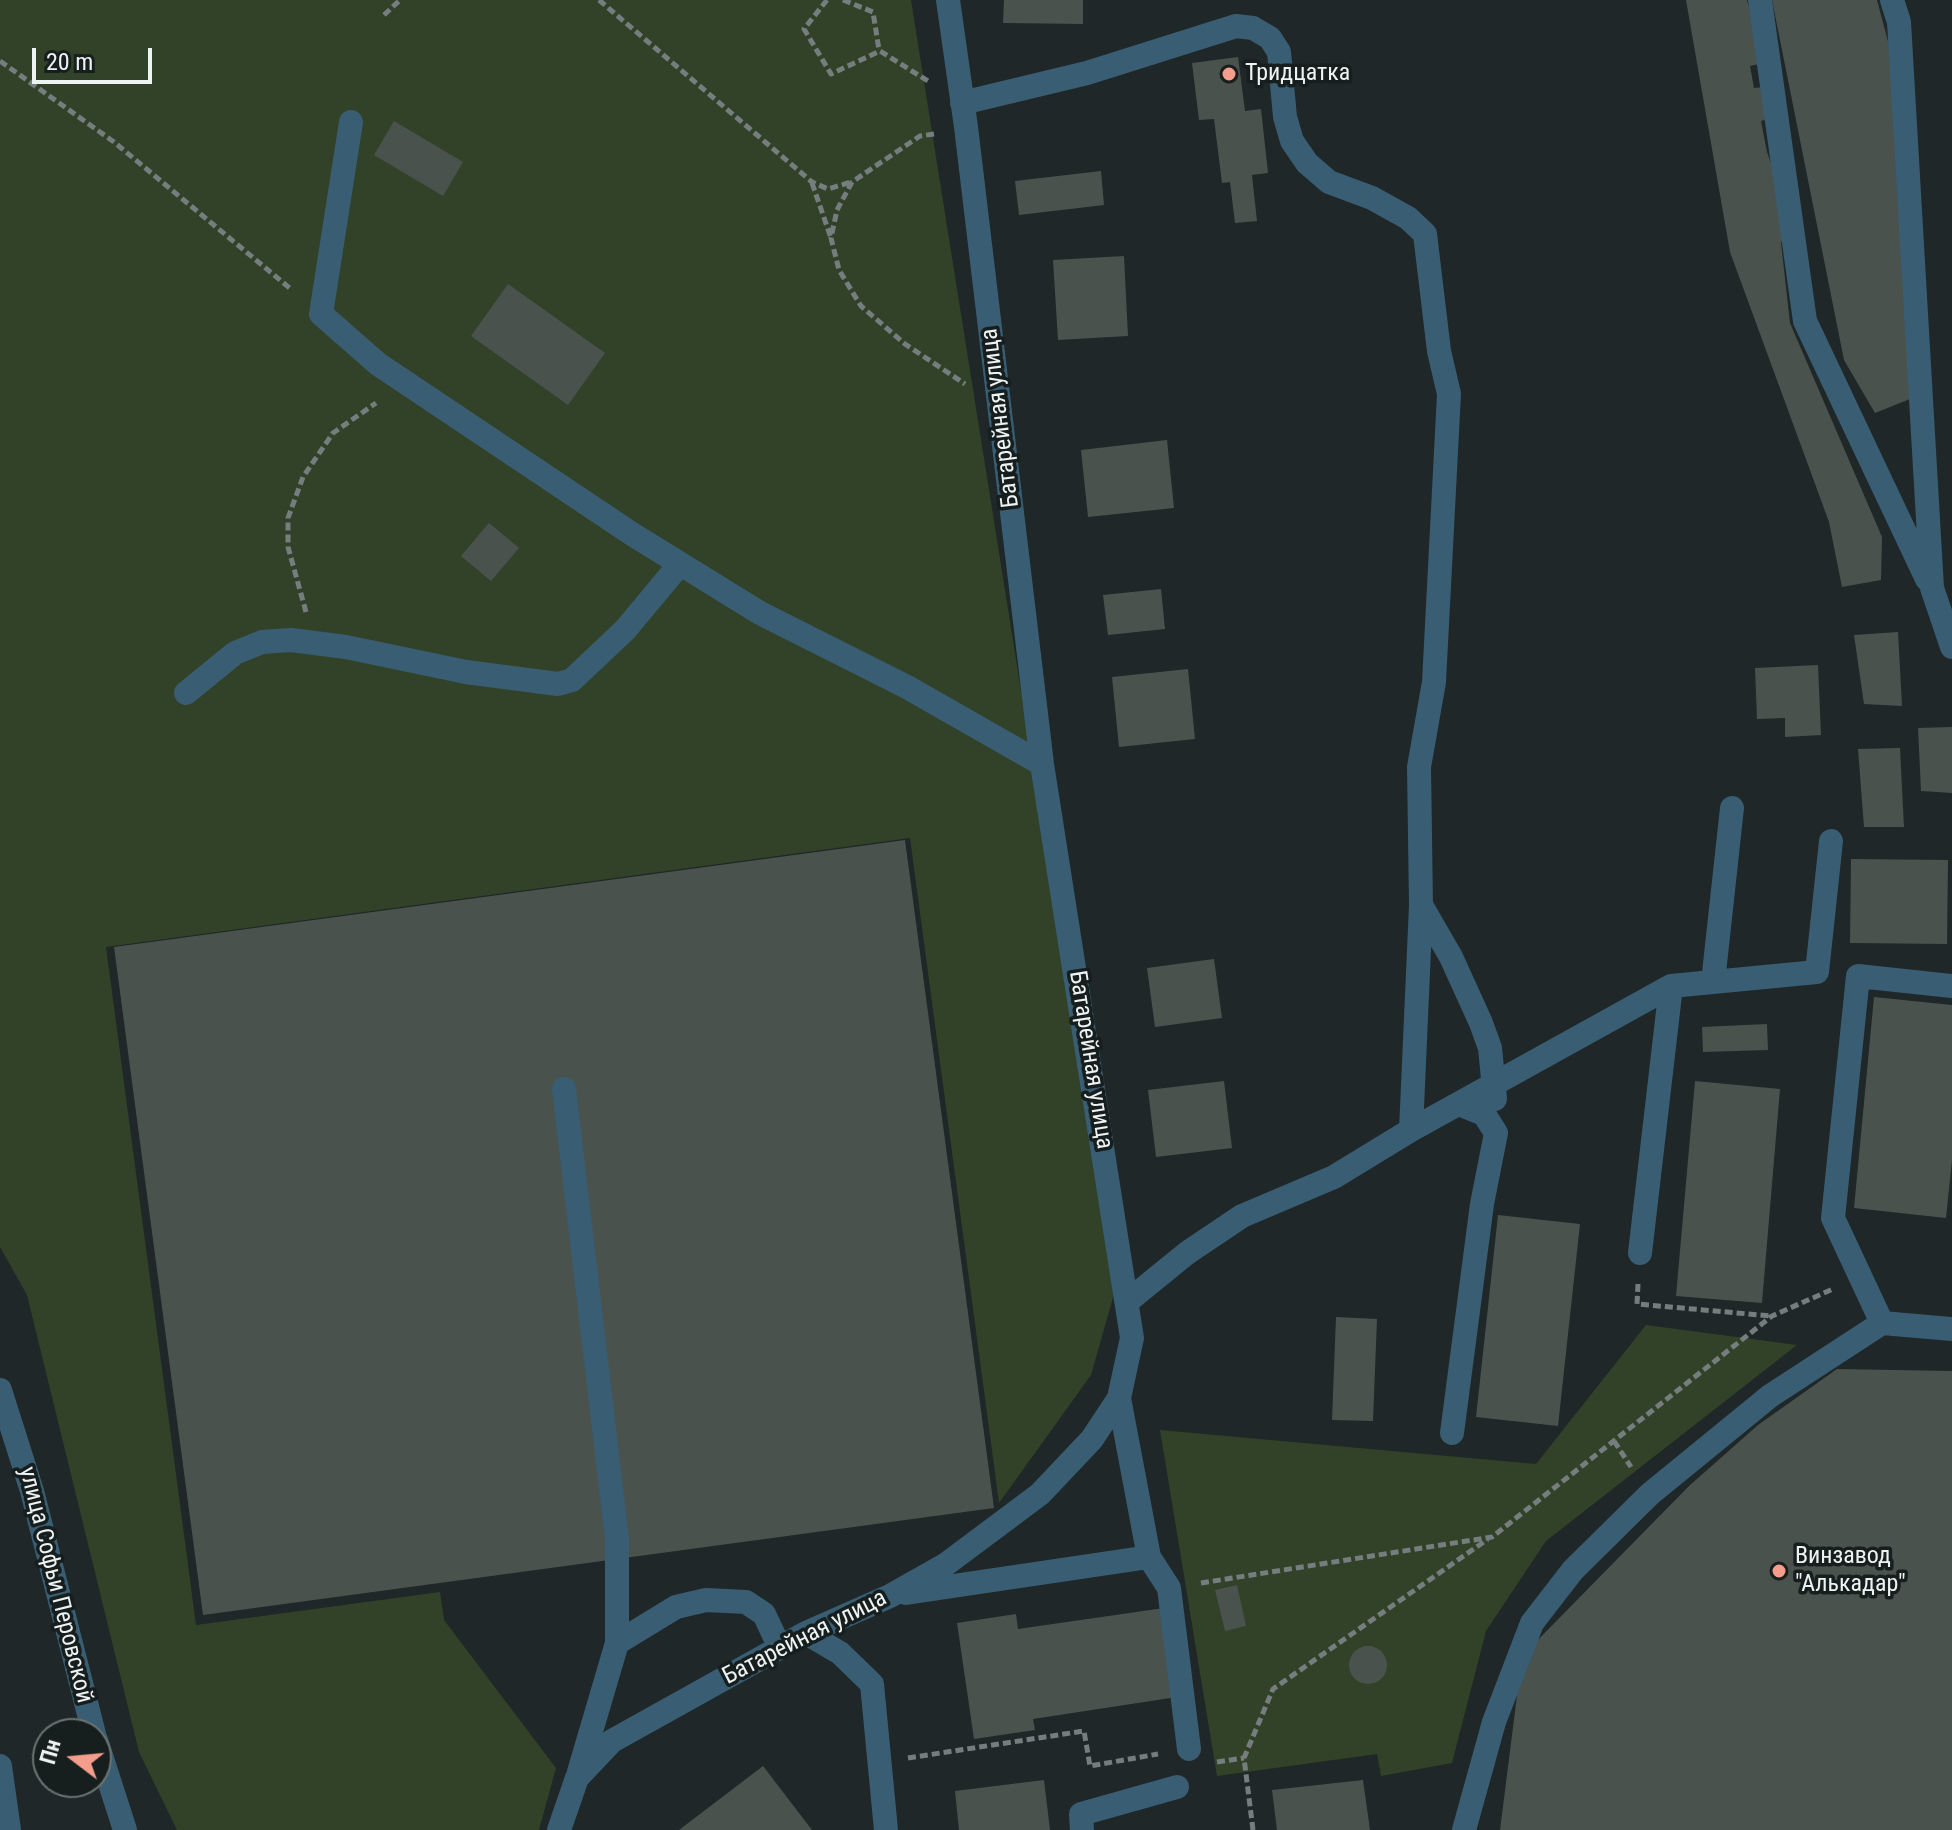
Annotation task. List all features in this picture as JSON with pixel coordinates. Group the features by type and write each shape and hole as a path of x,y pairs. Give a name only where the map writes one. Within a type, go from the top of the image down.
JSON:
{"street":[{"name":"Батарейная улица","path":"559,1830 577,1778 612,1741 806,1633 890,1596 945,1565 1040,1494 1092,1439 1119,1398 1132,1338 1042,764 948,0"},
{"path":"1760,0 1805,321 1932,588 1952,647"},
{"path":"1892,0 1899,22 1932,588"},
{"path":"962,103 1087,73 1236,26 1253,28 1270,38 1279,52 1285,117 1292,141 1307,163 1329,182 1372,198 1408,218 1425,234 1450,414 1434,682 1419,767 1421,905 1411,1130"},
{"path":"351,122 321,314 378,364 680,564 760,613 907,687 1042,764"},
{"path":"186,693 235,653 262,642 314,642 466,672 558,684 572,680 587,669 680,564"},
{"path":"1713,982 1732,808"},
{"path":"1128,1301 1187,1253 1242,1216 1334,1177 1411,1130 1671,986 1817,972 1831,841"},
{"path":"1421,905 1451,957 1481,1023 1490,1048 1495,1084 1496,1133 1482,1204 1452,1433"},
{"path":"1882,1323 1833,1218 1858,976 1952,986"},
{"path":"1640,1253 1671,986"},
{"path":"564,1089 617,1539 617,1643 577,1778"},
{"path":"1459,1104 1484,1114 1496,1133"},
{"path":"1464,1830 1494,1722 1532,1623 1573,1570 1650,1494 1770,1396 1882,1323 1952,1329"},
{"name":"улица Софьи Перовской","path":"0,1390 32,1491 90,1718"},
{"path":"1119,1398 1149,1557 1169,1588 1188,1755"},
{"path":"1092,1439 1131,1457"},
{"path":"890,1596 1149,1557"},
{"path":"617,1643 676,1607 706,1600 746,1602 764,1614 780,1648"},
{"path":"806,1633 840,1653 872,1684 886,1830"},
{"path":"0,1766 9,1830"},
{"path":"1082,1830 1081,1814 1177,1787"},
{"name":"улица Софьи Перовской","path":"112,1790 125,1830"}],"path":[{"path":"384,15 400,0"},
{"path":"599,0 812,182 828,189 852,182 920,136 966,127"},
{"path":"843,0 873,12 880,51"},
{"path":"0,61 114,142 321,314"},
{"path":"812,182 839,270 861,306 905,344 1000,410"},
{"path":"831,238 837,210 852,182"},
{"path":"314,642 288,547 288,518 303,477 333,433 408,384"},
{"path":"1640,1253 1637,1304 1772,1316"},
{"path":"1253,1830 1244,1758 1273,1689 1492,1537 1772,1316 1860,1277"},
{"path":"1202,1583 1492,1537"},
{"path":"922,1756 1084,1731 1090,1766 1188,1755 1244,1758"}],"green space":[{"path":"0,0 911,0 1116,1287 1091,1375 999,1503 910,838 106,947 196,1625 440,1592 444,1620 556,1768 539,1830 177,1830 139,1752 27,1295 0,1247"},
{"path":"1646,1325 1797,1345 1546,1541 1486,1631 1452,1763 1381,1776 1377,1754 1217,1776 1160,1430 1536,1464"}],"building":[{"path":"1004,0 1083,0 1083,24 1003,23"},
{"path":"1686,0 1747,0 1764,63 1750,66 1754,88 1764,87 1765,120 1761,121 1767,152 1790,216 1781,243 1790,323 1882,537 1881,580 1842,587 1829,522 1730,252"},
{"path":"1772,0 1877,0 1890,49 1910,399 1875,413 1844,360"},
{"path":"1238,57 1245,111 1261,109 1268,173 1252,175 1257,221 1235,223 1230,182 1222,183 1214,119 1199,120 1192,63"},
{"path":"394,121 463,162 443,196 374,155"},
{"path":"1101,171 1104,205 1019,215 1015,181"},
{"path":"1124,256 1128,336 1058,340 1053,260"},
{"path":"508,284 605,353 568,405 471,336"},
{"path":"1167,440 1174,508 1088,517 1081,450"},
{"path":"489,523 519,548 491,581 461,556"},
{"path":"1161,589 1165,629 1108,635 1103,595"},
{"path":"1898,632 1902,706 1864,704 1854,635"},
{"path":"1818,665 1821,735 1785,737 1785,718 1757,719 1755,668"},
{"path":"1188,669 1195,739 1119,747 1112,677"},
{"path":"1952,727 1952,793 1921,791 1918,728"},
{"path":"1900,748 1904,827 1864,827 1858,749"},
{"path":"905,840 994,1508 203,1615 114,947"},
{"path":"1851,859 1948,860 1947,944 1850,943"},
{"path":"1214,959 1222,1018 1155,1027 1147,968"},
{"path":"1874,997 1952,1005 1952,1160 1946,1218 1854,1208"},
{"path":"1767,1024 1768,1050 1703,1052 1702,1027"},
{"path":"1224,1081 1232,1148 1156,1157 1148,1090"},
{"path":"1695,1081 1780,1089 1762,1303 1676,1296"},
{"path":"1498,1215 1580,1224 1558,1426 1476,1417"},
{"path":"1336,1317 1377,1319 1373,1421 1332,1420"},
{"name":"Винзавод \"Алькадар\"","path":"1837,1369 1952,1371 1952,1830 1500,1830 1522,1656 1689,1486 1758,1425"},
{"path":"1237,1585 1246,1626 1225,1631 1215,1590"},
{"path":"1164,1608 1177,1697 1033,1719 1035,1730 974,1739 957,1623 1016,1614 1018,1629"},
{"path":"1368,1646 1381,1652 1387,1665 1381,1678 1368,1684 1355,1678 1349,1665 1355,1652"},
{"path":"763,1766 812,1830 679,1830"},
{"path":"1044,1780 1050,1830 959,1830 955,1791"},
{"path":"1363,1780 1370,1830 1277,1830 1272,1790"}],"place":[{"name":"Тридцатка","path":"1229,74"},
{"name":"Винзавод \"Алькадар\"","path":"1779,1571"}]}
